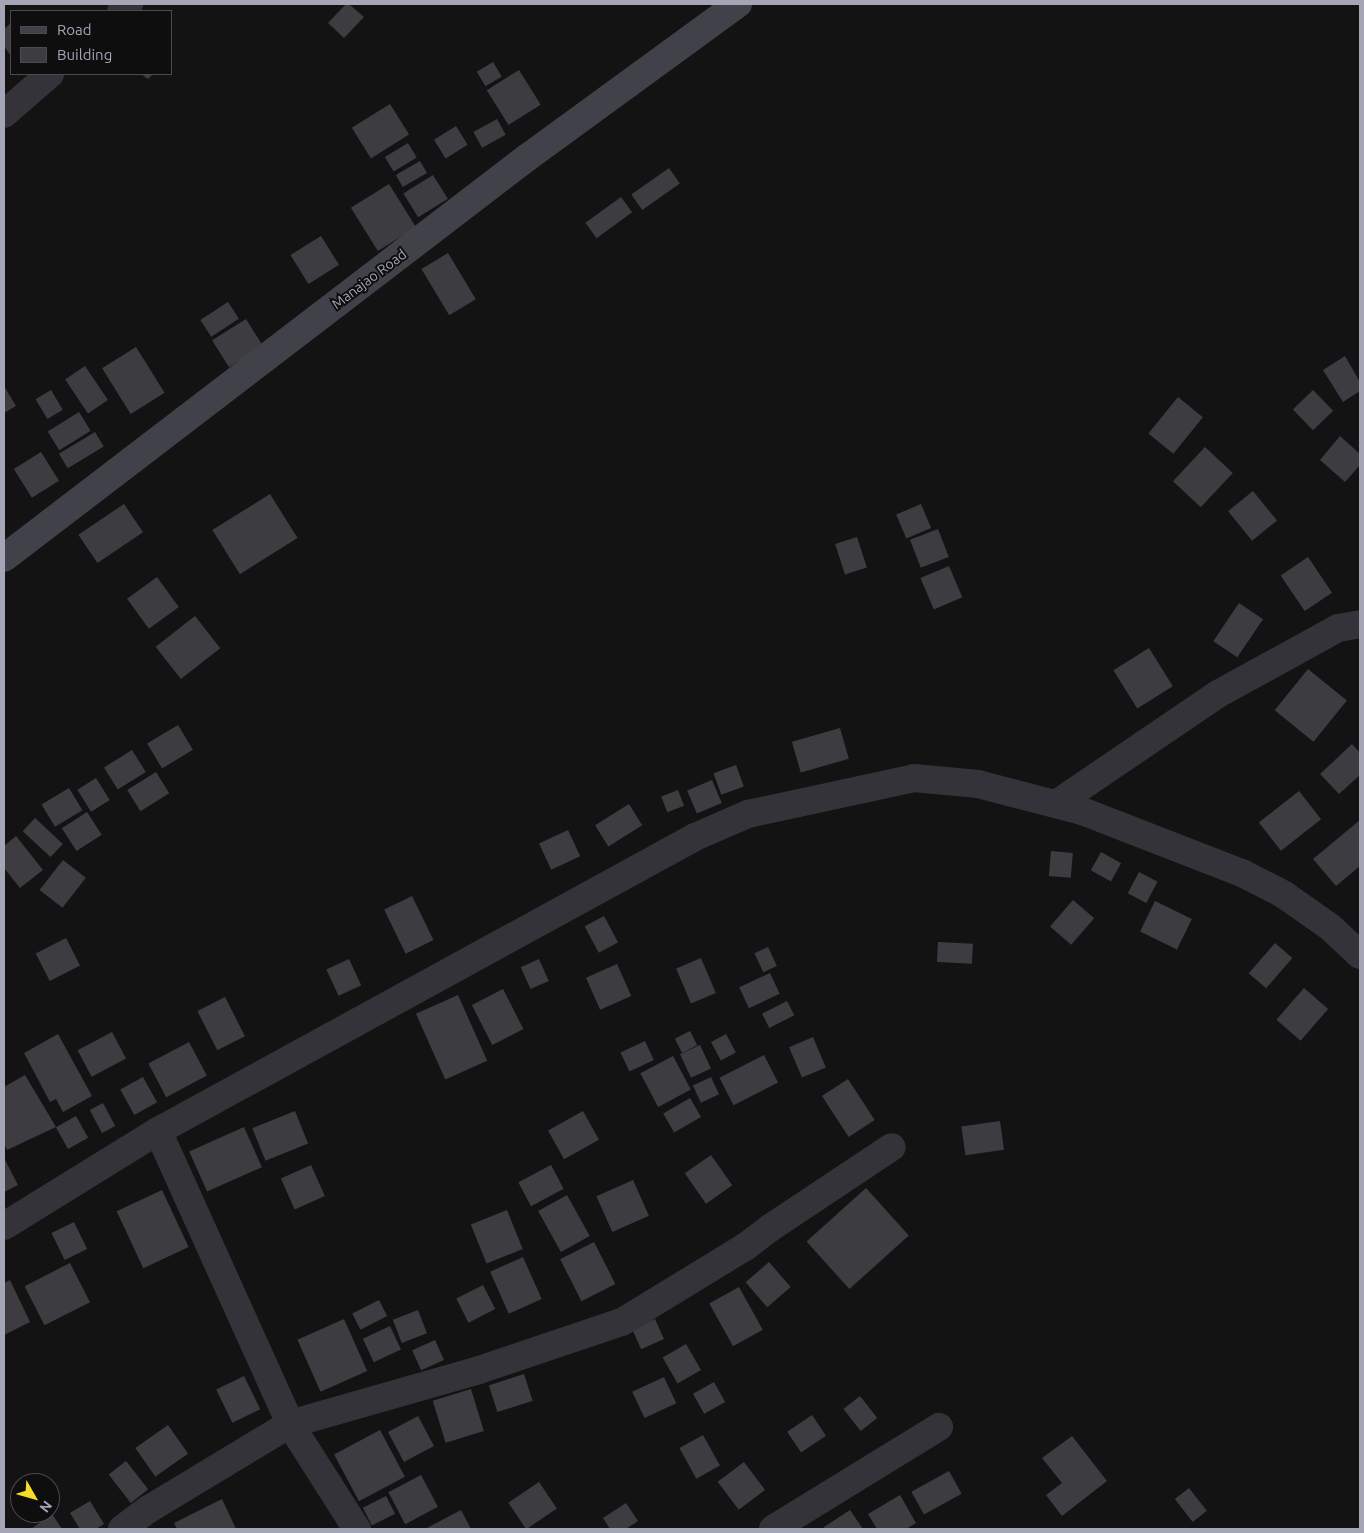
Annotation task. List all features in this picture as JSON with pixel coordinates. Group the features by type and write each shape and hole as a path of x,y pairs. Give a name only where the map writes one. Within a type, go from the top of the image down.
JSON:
{"street":[{"name":"Manajao Road","path":"4,558 528,157 738,4"},
{"path":"4,114 49,75"},
{"path":"1056,804 1218,694 1338,628 1360,624"},
{"path":"4,1226 158,1131 686,841 748,814 914,778 978,784 1082,811 1242,873 1283,894 1330,927 1360,955"},
{"path":"158,1131 290,1424 357,1529"},
{"path":"122,1529 149,1508 290,1424 479,1370 622,1322 745,1247 770,1228 892,1147"},
{"path":"773,1529 940,1427"}],"building":[{"path":"346,4 349,4 364,17 344,38 328,23"},
{"path":"10,24 10,55 4,46 4,29"},
{"path":"493,62 502,77 485,86 477,72"},
{"path":"519,70 541,105 509,125 487,90"},
{"path":"142,75 152,75 148,79"},
{"path":"390,104 409,135 371,158 352,128"},
{"path":"497,119 506,135 482,148 473,132"},
{"path":"456,126 468,145 446,158 434,140"},
{"path":"408,143 417,158 394,171 385,157"},
{"path":"420,161 427,173 403,187 396,175"},
{"path":"669,168 680,184 642,210 631,194"},
{"path":"433,175 448,199 418,217 403,194"},
{"path":"389,184 416,227 378,251 351,208"},
{"path":"621,197 632,212 597,238 585,223"},
{"path":"321,236 339,265 308,284 290,255"},
{"path":"448,253 476,299 449,315 421,269"},
{"path":"228,302 239,319 211,337 200,320"},
{"path":"246,319 263,346 229,367 212,340"},
{"path":"136,347 165,393 131,414 102,368"},
{"path":"1345,356 1360,382 1360,391 1343,402 1323,370"},
{"path":"85,366 108,400 88,413 65,379"},
{"path":"4,386 16,406 4,413"},
{"path":"51,390 63,410 47,419 36,399"},
{"path":"1313,390 1333,411 1313,430 1293,409"},
{"path":"1178,397 1203,417 1173,454 1148,434"},
{"path":"79,412 91,431 59,450 48,432"},
{"path":"95,432 104,447 68,468 59,454"},
{"path":"1340,436 1360,454 1360,465 1345,482 1320,460"},
{"path":"1205,447 1233,473 1201,507 1173,481"},
{"path":"41,452 59,481 32,498 14,469"},
{"path":"1253,491 1277,521 1252,541 1228,511"},
{"path":"270,494 298,538 240,574 212,530"},
{"path":"124,504 143,532 97,563 78,535"},
{"path":"921,504 931,528 906,538 896,515"},
{"path":"938,529 949,557 921,568 910,540"},
{"path":"857,537 867,567 845,575 835,544"},
{"path":"1308,557 1332,593 1305,611 1281,575"},
{"path":"949,566 962,597 934,609 920,578"},
{"path":"157,577 179,607 149,629 127,599"},
{"path":"1239,603 1263,619 1237,657 1213,641"},
{"path":"195,616 220,648 181,679 156,647"},
{"path":"1149,648 1173,686 1137,708 1113,670"},
{"path":"1308,669 1347,700 1314,742 1275,710"},
{"path":"178,725 193,750 162,768 147,744"},
{"path":"840,728 849,759 801,773 792,742"},
{"path":"1352,744 1360,753 1360,775 1339,794 1320,774"},
{"path":"132,750 146,772 118,790 104,767"},
{"path":"736,765 744,787 721,795 713,773"},
{"path":"156,772 169,793 140,811 127,790"},
{"path":"96,778 110,800 91,812 77,790"},
{"path":"712,780 722,803 697,814 687,791"},
{"path":"69,788 82,810 55,827 42,804"},
{"path":"678,790 684,806 667,812 661,796"},
{"path":"1299,791 1321,819 1281,851 1259,822"},
{"path":"629,804 642,825 608,846 595,825"},
{"path":"87,812 102,835 77,851 62,828"},
{"path":"35,818 63,844 51,857 23,831"},
{"path":"1360,820 1360,866 1336,886 1313,859"},
{"path":"568,830 580,856 551,870 539,844"},
{"path":"16,836 43,870 20,888 4,868 4,846"},
{"path":"1051,851 1073,853 1071,878 1049,876"},
{"path":"1101,852 1121,863 1111,882 1091,870"},
{"path":"63,860 86,878 62,908 40,890"},
{"path":"1139,872 1158,882 1146,903 1128,893"},
{"path":"412,896 433,940 406,954 384,910"},
{"path":"1073,900 1094,918 1071,945 1050,926"},
{"path":"1155,901 1192,919 1177,950 1140,932"},
{"path":"604,916 618,942 599,953 585,926"},
{"path":"66,938 80,966 50,981 36,953"},
{"path":"938,942 973,944 972,964 937,962"},
{"path":"1275,943 1292,958 1266,988 1249,973"},
{"path":"768,947 777,966 763,972 754,953"},
{"path":"701,958 716,993 691,1004 676,969"},
{"path":"349,959 361,985 339,996 326,970"},
{"path":"539,959 549,981 530,989 521,967"},
{"path":"617,964 631,996 600,1010 586,978"},
{"path":"770,973 780,994 749,1008 739,987"},
{"path":"1304,988 1328,1009 1301,1041 1276,1020"},
{"path":"503,989 523,1029 492,1045 472,1005"},
{"path":"458,995 487,1061 445,1079 416,1014"},
{"path":"225,997 245,1036 217,1050 197,1011"},
{"path":"787,1001 794,1015 769,1028 762,1014"},
{"path":"690,1031 697,1045 682,1053 675,1039"},
{"path":"112,1032 126,1058 92,1077 78,1050"},
{"path":"58,1034 92,1096 63,1112 56,1099 50,1102 24,1053"},
{"path":"726,1034 736,1053 721,1061 711,1042"},
{"path":"813,1037 826,1067 802,1078 789,1047"},
{"path":"645,1041 654,1060 629,1071 621,1052"},
{"path":"189,1042 207,1076 166,1097 148,1064"},
{"path":"700,1045 711,1069 691,1078 680,1054"},
{"path":"764,1055 778,1083 734,1105 719,1078"},
{"path":"673,1056 691,1090 658,1107 640,1073"},
{"path":"25,1075 56,1127 7,1150 4,1143 4,1087"},
{"path":"143,1077 157,1102 134,1115 120,1090"},
{"path":"711,1077 719,1094 701,1103 693,1085"},
{"path":"848,1079 875,1120 849,1137 822,1096"},
{"path":"690,1098 701,1117 674,1133 663,1114"},
{"path":"103,1103 115,1126 102,1133 90,1110"},
{"path":"295,1111 308,1143 265,1161 252,1128"},
{"path":"583,1111 599,1140 564,1159 548,1130"},
{"path":"76,1116 88,1138 68,1149 56,1127"},
{"path":"1000,1121 1004,1150 965,1155 961,1126"},
{"path":"244,1127 262,1167 207,1192 189,1151"},
{"path":"711,1155 732,1185 706,1204 685,1173"},
{"path":"4,1158 18,1185 4,1192"},
{"path":"311,1165 325,1196 295,1209 281,1178"},
{"path":"551,1165 564,1189 531,1206 518,1182"},
{"path":"633,1180 649,1216 612,1232 596,1196"},
{"path":"866,1188 909,1236 849,1289 807,1242"},
{"path":"162,1190 189,1247 143,1268 117,1211"},
{"path":"567,1195 590,1236 561,1252 538,1211"},
{"path":"507,1210 523,1249 487,1264 471,1225"},
{"path":"74,1222 87,1249 65,1260 52,1233"},
{"path":"594,1242 615,1284 581,1301 560,1259"},
{"path":"523,1257 542,1299 509,1314 490,1272"},
{"path":"769,1262 791,1287 767,1307 746,1282"},
{"path":"70,1263 90,1302 45,1325 25,1286"},
{"path":"10,1280 30,1322 4,1335 4,1283"},
{"path":"483,1285 495,1309 469,1323 456,1299"},
{"path":"739,1287 763,1330 733,1346 709,1303"},
{"path":"379,1300 387,1316 360,1330 352,1314"},
{"path":"418,1310 427,1333 402,1343 393,1320"},
{"path":"344,1319 367,1371 321,1392 297,1340"},
{"path":"655,1319 664,1339 641,1349 632,1329"},
{"path":"390,1326 401,1350 374,1362 363,1339"},
{"path":"435,1340 444,1360 421,1370 412,1350"},
{"path":"686,1344 701,1370 678,1383 663,1358"},
{"path":"524,1374 533,1401 497,1412 489,1385"},
{"path":"244,1376 260,1409 232,1423 216,1390"},
{"path":"664,1377 676,1403 645,1418 632,1392"},
{"path":"714,1382 725,1402 704,1414 693,1394"},
{"path":"471,1389 484,1431 446,1443 433,1401"},
{"path":"860,1396 877,1418 861,1431 843,1409"},
{"path":"812,1415 826,1436 801,1453 787,1432"},
{"path":"418,1416 434,1446 404,1462 388,1432"},
{"path":"168,1425 188,1454 155,1477 135,1448"},
{"path":"380,1430 405,1477 359,1501 334,1454"},
{"path":"703,1435 720,1466 696,1479 679,1448"},
{"path":"1072,1436 1107,1481 1062,1516 1046,1495 1062,1483 1042,1458"},
{"path":"126,1461 148,1489 131,1503 109,1475"},
{"path":"744,1462 765,1490 739,1510 718,1482"},
{"path":"949,1471 962,1494 924,1515 911,1492"},
{"path":"421,1475 438,1507 405,1524 388,1492"},
{"path":"539,1482 557,1509 526,1529 508,1503"},
{"path":"1189,1488 1207,1511 1193,1522 1175,1499"},
{"path":"900,1495 916,1523 906,1529 877,1529 868,1514"},
{"path":"386,1496 395,1514 372,1526 363,1508"},
{"path":"222,1499 236,1529 177,1529 174,1523"},
{"path":"90,1501 104,1524 96,1529 80,1529 70,1513"},
{"path":"626,1503 638,1521 626,1529 610,1529 603,1518"},
{"path":"461,1510 471,1529 425,1529"},
{"path":"850,1510 863,1529 825,1529 824,1527"},
{"path":"39,1523 58,1523 62,1529 31,1529"}]}
